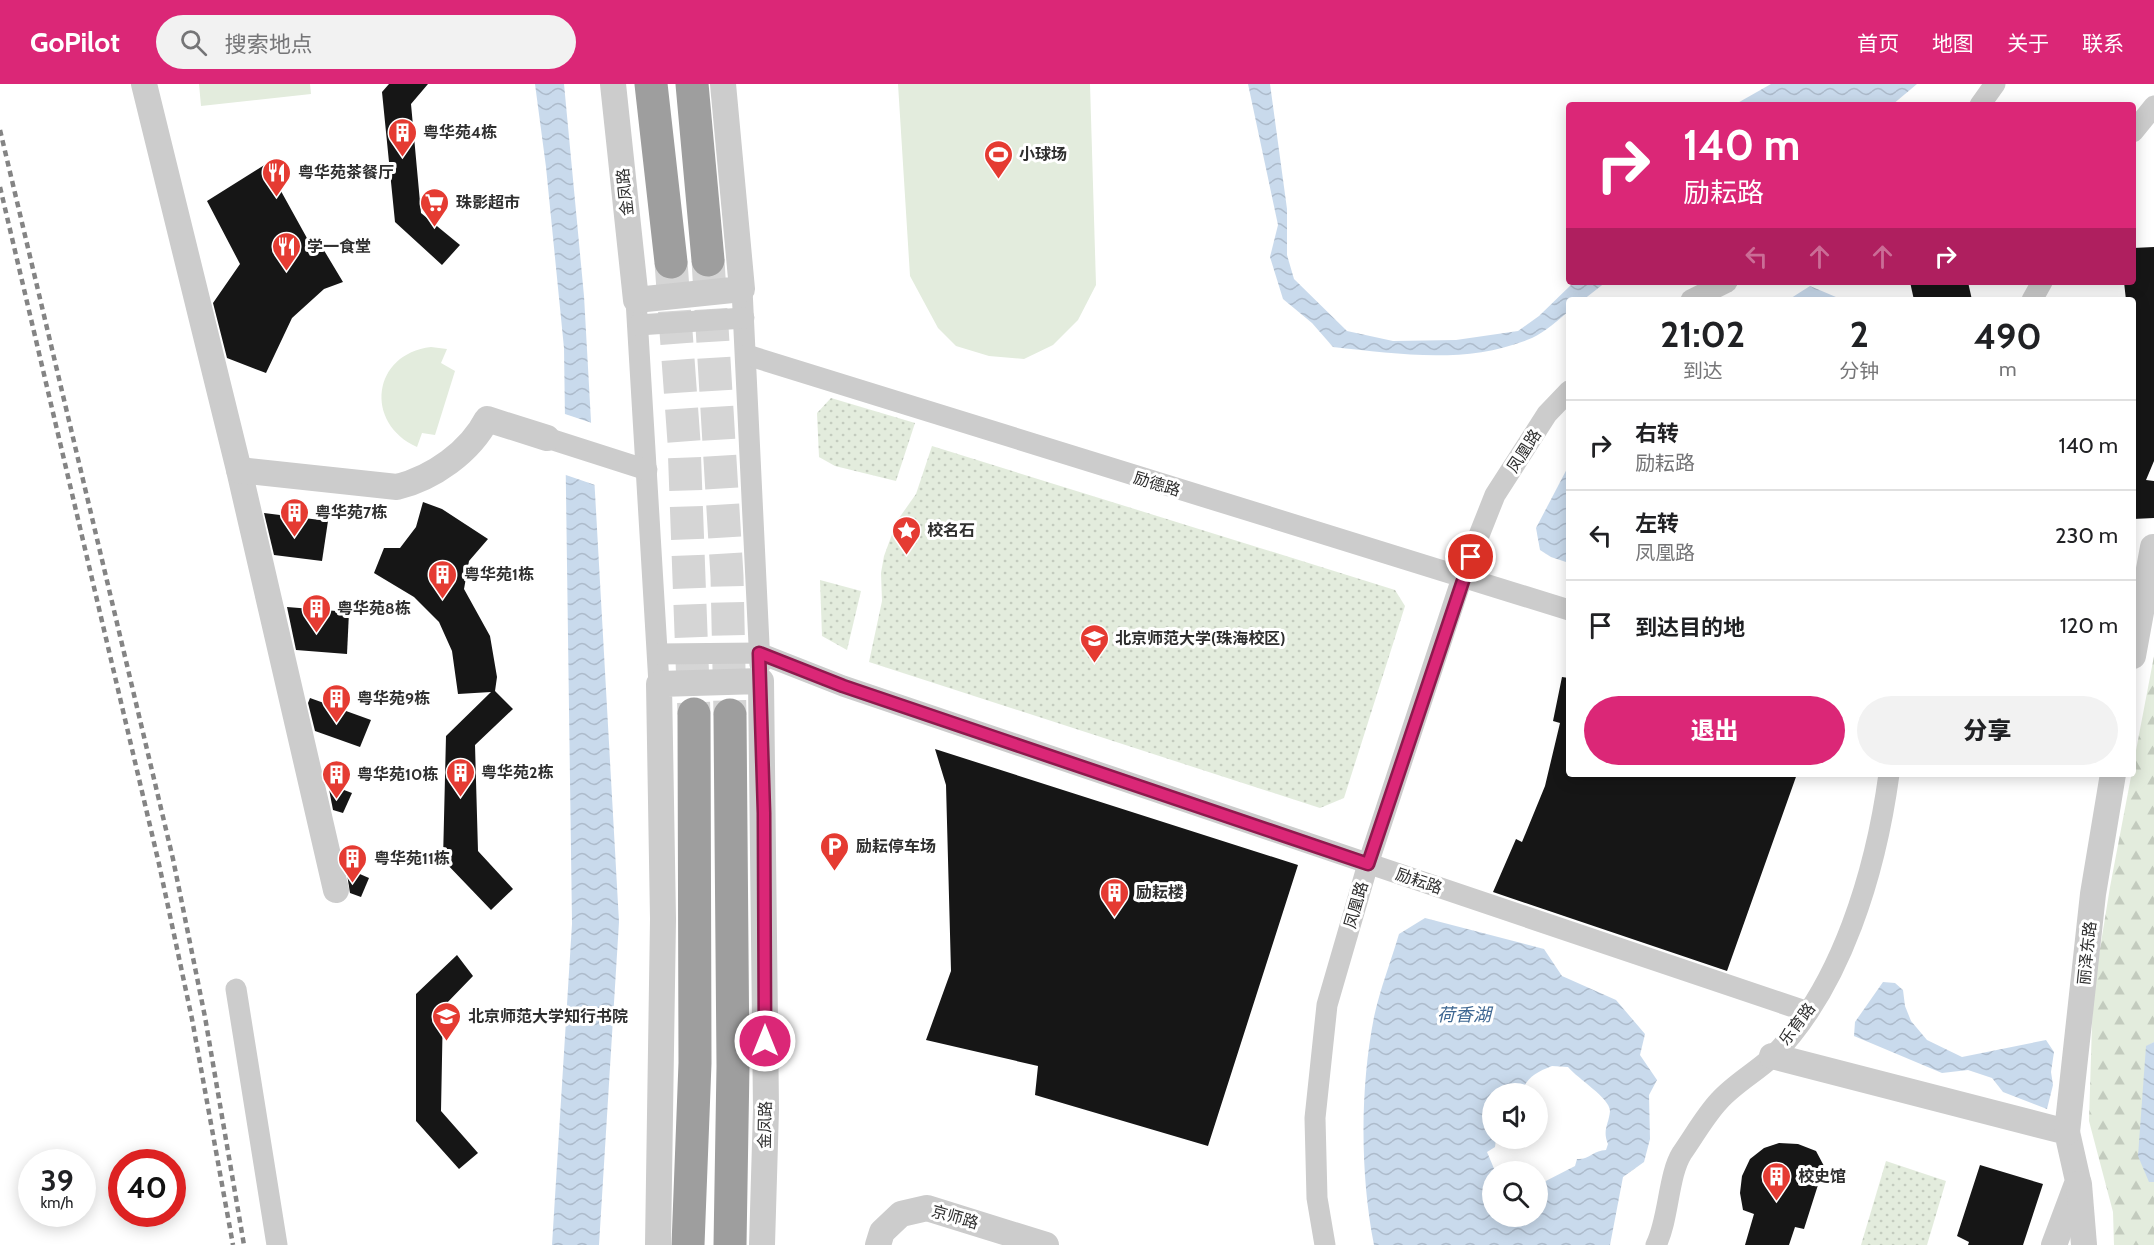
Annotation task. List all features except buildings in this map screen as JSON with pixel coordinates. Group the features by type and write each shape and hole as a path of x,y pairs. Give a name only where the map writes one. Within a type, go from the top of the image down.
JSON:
{"highway":[{"path":"651,84 671,262"},
{"path":"692,84 708,260"},
{"path":"688,1245 695,1052 694,714"},
{"name":"金凤路","path":"730,715 733,1066 730,1245"}],"street":[{"path":"144,84 239,470 336,890"},
{"name":"金凤路","path":"613,84 637,312"},
{"path":"659,684 761,681 747,355 723,84"},
{"path":"1982,102 1995,84"},
{"path":"2136,128 2154,106"},
{"path":"1697,297 1722,285"},
{"path":"637,312 742,289"},
{"path":"637,312 744,318"},
{"path":"637,312 659,684 663,918 657,1245"},
{"name":"励德路","path":"747,355 1566,609"},
{"name":"凤凰路","path":"1325,1245 1317,1198 1316,1119 1327,1005 1368,864 1462,578 1495,495 1547,414 1566,394"},
{"path":"239,470 397,487 415,481 464,450 479,435 487,419 646,470"},
{"path":"2136,633 2147,548"},
{"path":"658,654 759,653"},
{"name":"励耘路","path":"759,653 843,686 1808,1012"},
{"name":"金凤路","path":"761,681 766,1097 762,1245"},
{"name":"乐育路","path":"1656,1245 1680,1156 1719,1100 1772,1056 1808,1012 1832,971 1861,900 1885,804 1888,777"},
{"name":"丽泽东路","path":"2078,1181 2067,1132 2093,894 2112,777"},
{"path":"237,989 277,1245"},
{"path":"1772,1056 2067,1132"},
{"path":"2054,1245 2078,1181"},
{"path":"2078,1181 2084,1245"},
{"name":"京师路","path":"878,1245 882,1232 901,1214 927,1208 1046,1245"}],"green space":[{"path":"199,84 310,84 311,94 201,106"},
{"name":"小球场","path":"898,84 1090,84 1096,285 1078,320 1053,345 1024,359 989,356 956,346 938,328 910,276"},
{"path":"431,347 447,349 441,363 455,371 435,435 422,433 417,447 400,436 389,422 383,407 382,391 387,375 396,362 411,352"},
{"path":"831,398 915,423 896,481 835,466 819,457 817,413"},
{"path":"932,446 1395,590 1405,606 1344,798 1320,808 869,662 882,601 881,573 884,556 897,521 916,494"},
{"path":"820,580 861,591 847,650 822,636"},
{"path":"2154,656 2154,1042 2146,1047 2149,1182 2154,1182 2154,1245 2114,1245 2113,1212 2089,1121 2093,992 2131,777 2136,777 2136,750"},
{"path":"1886,1161 1946,1181 1927,1245 1861,1245"}],"water":[{"path":"535,84 564,84 584,296 619,922 599,1245 552,1245 572,924 564,348 546,167"},
{"path":"1248,84 1270,84 1287,209 1287,255 1294,279 1347,331 1393,341 1456,340 1518,331 1539,316 1571,285 1602,285 1587,297 1566,297 1566,314 1542,333 1508,346 1483,352 1433,355 1333,347 1312,323 1283,299 1270,257 1278,225"},
{"path":"1771,84 1917,84 1896,102 1739,102"},
{"path":"1810,286 1836,297 1793,297"},
{"path":"1566,471 1566,562 1540,550 1536,528"},
{"name":"荷香湖","path":"1425,918 1544,949 1562,976 1616,1000 1645,1034 1640,1055 1657,1080 1649,1095 1650,1139 1644,1162 1623,1177 1610,1245 1374,1245 1366,1189 1364,1102 1369,1044 1382,986 1399,934"},
{"path":"1883,982 1895,983 1903,990 1905,1006 1911,1021 1927,1040 1962,1057 2046,1040 2054,1052 2051,1072 2053,1085 2047,1109 2003,1092 1992,1078 1968,1070 1942,1073 1854,1036 1855,1022"},
{"path":"2154,1042 2154,1182 2149,1182 2138,1156 2146,1046"}],"pier":[{"path":"562,413 595,424 598,486 563,474"}],"tunnel":[{"path":"708,260 727,576 730,715"},
{"path":"671,262 684,442 694,714"}],"railway":[{"path":"0,130 173,859 205,1017 244,1245"},
{"path":"0,187 159,864 192,1019 233,1245"}],"place":[{"name":"粤华苑4栋","path":"402,158"},
{"name":"小球场","path":"998,180"},
{"name":"粤华苑茶餐厅","path":"277,198"},
{"name":"珠影超市","path":"435,228"},
{"name":"学一食堂","path":"286,272"},
{"name":"粤华苑7栋","path":"294,538"},
{"name":"校名石","path":"906,556"},
{"name":"粤华苑1栋","path":"443,600"},
{"name":"粤华苑8栋","path":"316,634"},
{"name":"北京师范大学(珠海校区)","path":"1094,664"},
{"name":"粤华苑9栋","path":"336,724"},
{"name":"粤华苑2栋","path":"460,798"},
{"name":"粤华苑10栋","path":"336,800"},
{"name":"励耘停车场","path":"835,872"},
{"name":"粤华苑11栋","path":"353,884"},
{"name":"励耘楼","path":"1115,918"},
{"name":"北京师范大学知行书院","path":"447,1042"},
{"name":"校史馆","path":"1777,1202"}],"route":[{"path":"765,1041 764,813 759,653 794,669 843,686 1368,864 1462,578 1471,557"}]}
